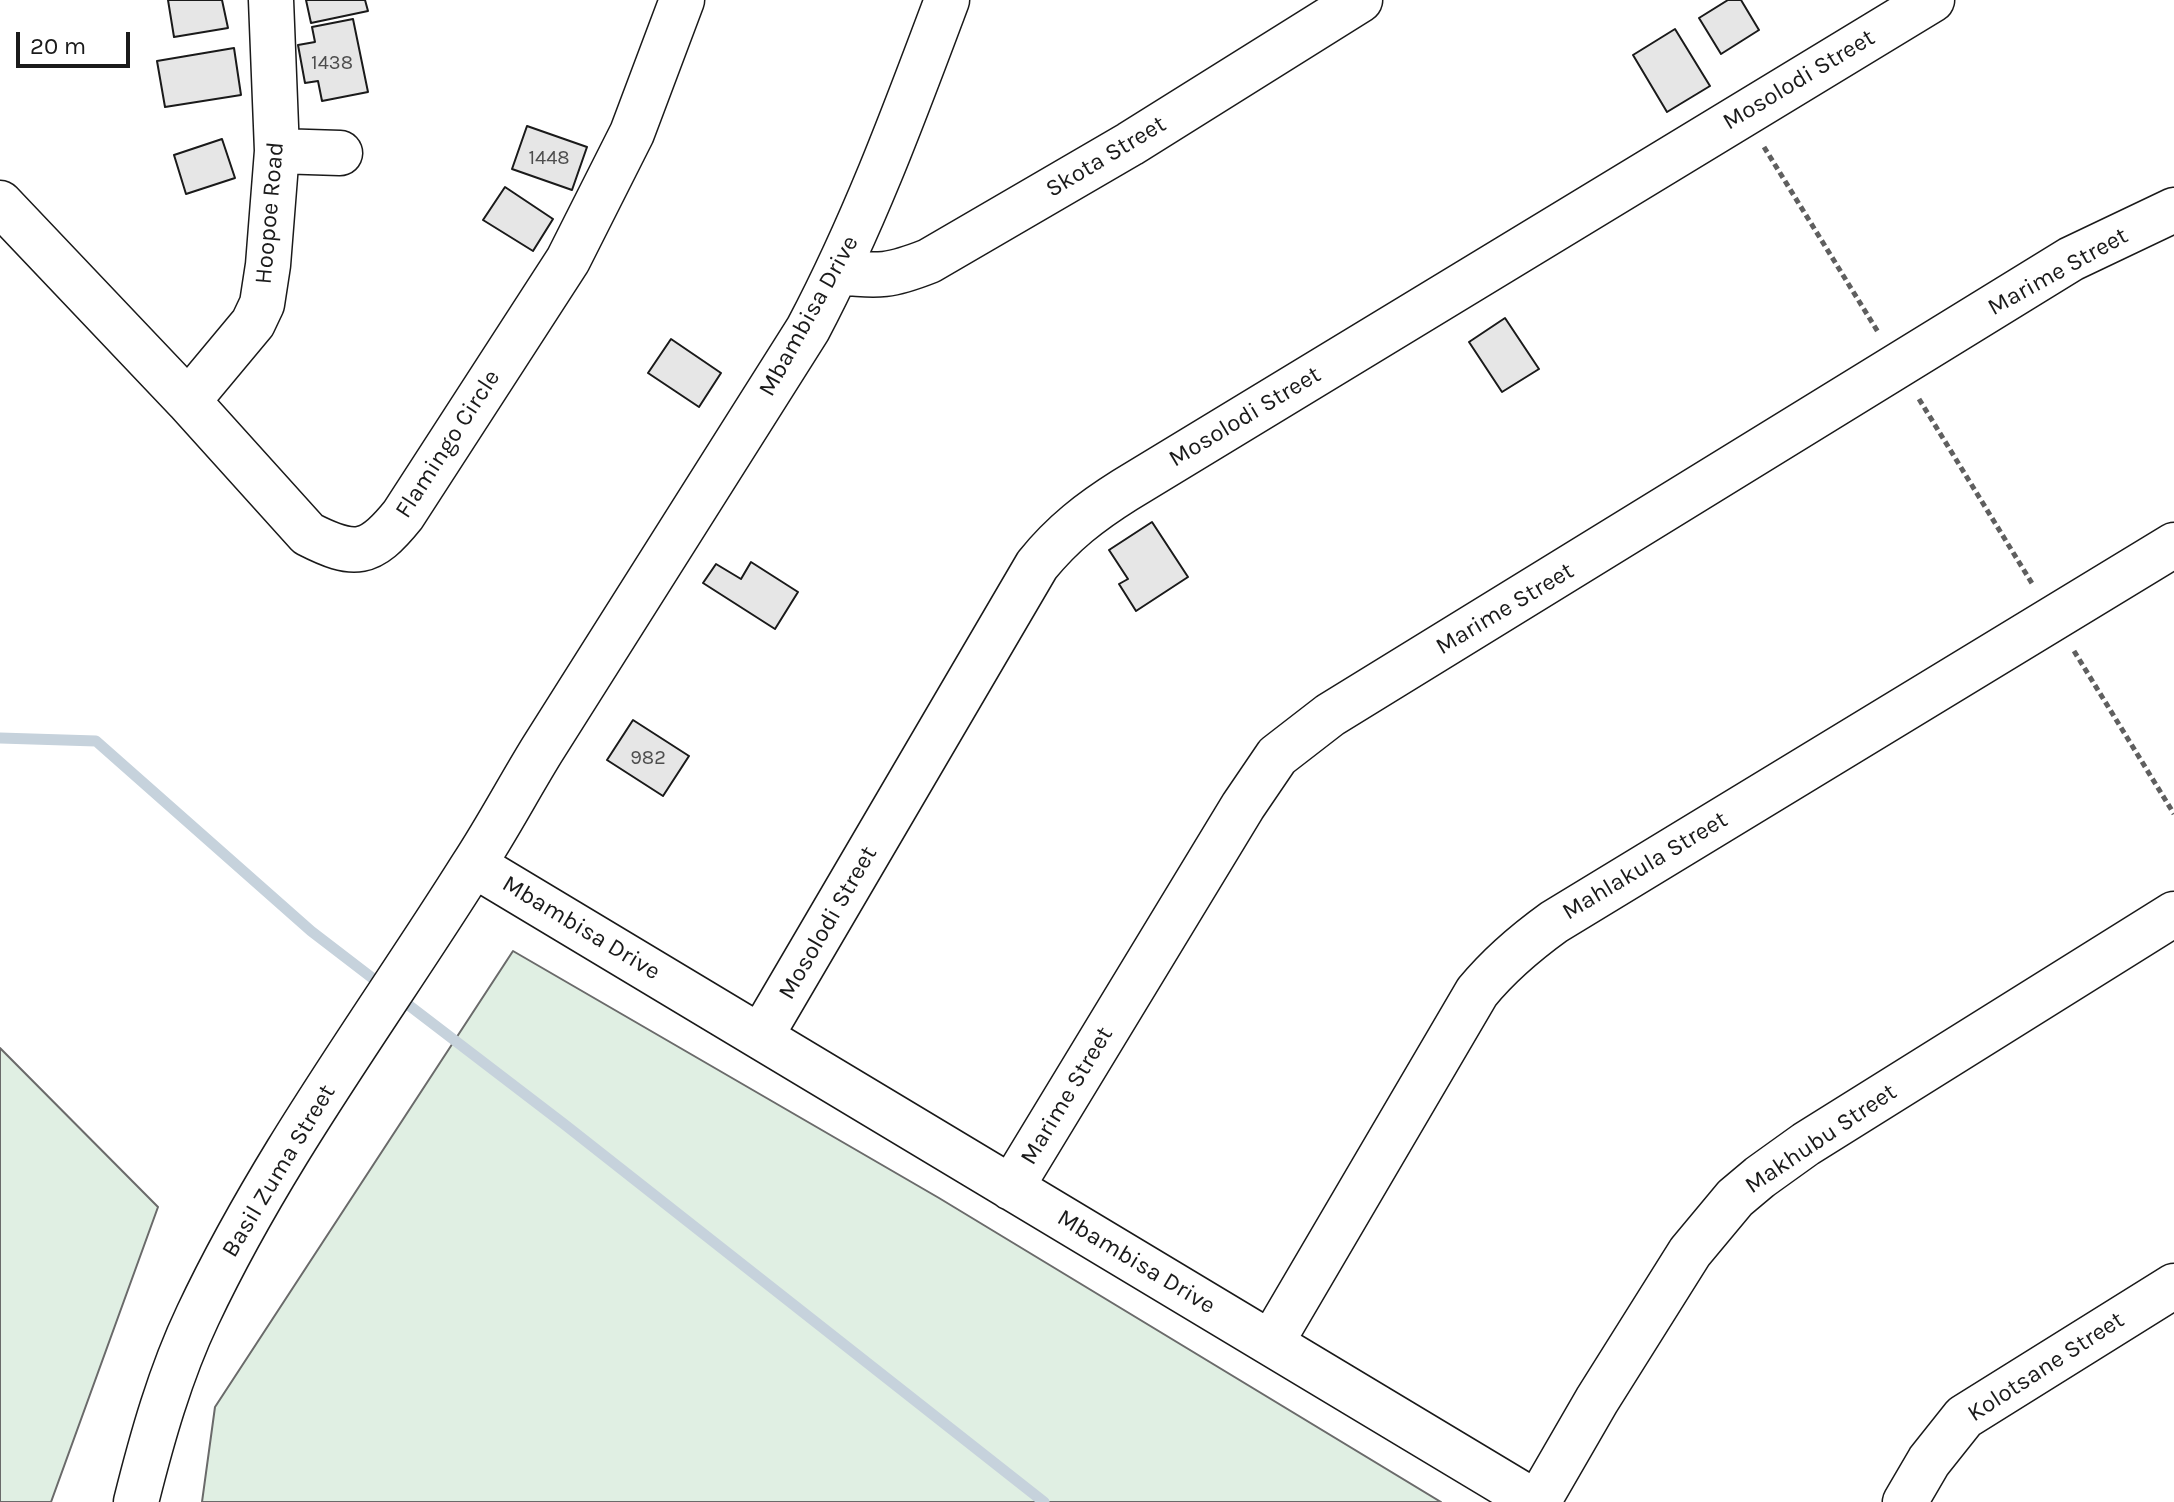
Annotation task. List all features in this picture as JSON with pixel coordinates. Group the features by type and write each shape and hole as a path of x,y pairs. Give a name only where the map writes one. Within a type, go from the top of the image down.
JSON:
{"street":[{"name":"Hoopoe Road","path":"188,401 253,323 262,304 277,151 271,0"},
{"name":"Flamingo Circle","path":"0,203 188,401 308,534 334,547 352,550 365,548 384,538 403,515 568,260 632,133 682,0"},
{"name":"Mbambisa Drive","path":"947,0 880,177 838,272 808,329 540,754 474,865 1536,1502"},
{"name":"Skota Street","path":"838,272 872,276 897,274 929,261 1130,144 1360,0"},
{"name":"Mosolodi Street","path":"761,1036 1037,565 1059,538 1084,516 1114,497 1932,0"},
{"path":"277,151 340,153"},
{"name":"Marime Street","path":"1011,1188 1243,806 1277,756 1330,715 2071,259 2174,210"},
{"name":"Mahlakula Street","path":"1271,1343 1464,1013 1497,967 1554,922 2174,545"},
{"name":"Basil Zuma Street","path":"136,1502 149,1449 197,1317 245,1222 364,1032 474,865"},
{"name":"Makhubu Street","path":"1536,1502 1690,1252 1735,1198 1806,1144 2174,914"},
{"name":"Kolotsane Street","path":"1905,1502 1929,1461 1964,1417 2174,1286"}],"path":[{"path":"1743,113 2174,814"}],"green space":[{"path":"513,951 939,1198 1441,1502 202,1502 215,1407"},
{"path":"0,1048 158,1207 51,1502 0,1502"}],"building":[{"path":"168,0 222,0 228,28 174,37"},
{"path":"306,0 365,0 368,11 311,23"},
{"path":"1728,0 1741,0 1759,30 1721,54 1699,18"},
{"path":"353,19 368,92 322,101 318,81 305,83 298,45 315,42 312,27"},
{"path":"1675,29 1710,86 1667,112 1633,55"},
{"path":"234,48 241,95 165,107 157,61"},
{"path":"527,126 587,147 572,190 512,169"},
{"path":"222,139 235,178 186,194 174,155"},
{"path":"505,187 553,219 533,251 483,220"},
{"path":"1505,318 1539,369 1502,392 1469,342"},
{"path":"671,339 721,373 699,407 648,373"},
{"path":"1152,522 1188,577 1136,611 1119,584 1128,579 1109,550"},
{"path":"751,562 798,592 775,629 703,583 716,564 741,579"},
{"path":"633,720 689,756 663,796 607,760"}],"waterway":[{"path":"0,738 96,741 311,931 384,987"},
{"path":"398,997 1044,1502"}]}
